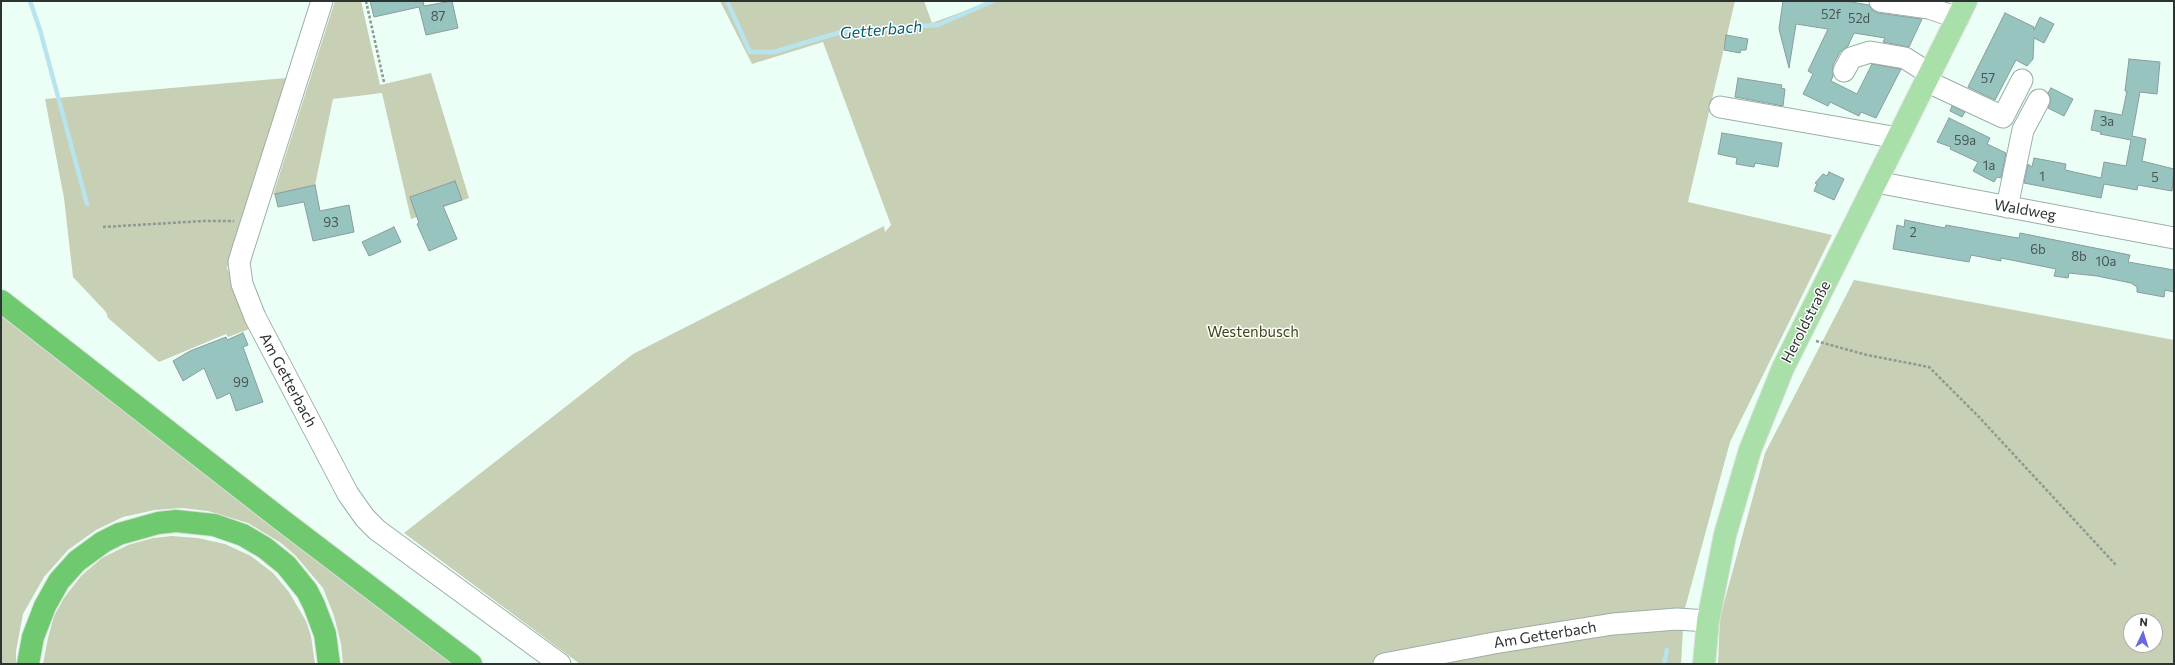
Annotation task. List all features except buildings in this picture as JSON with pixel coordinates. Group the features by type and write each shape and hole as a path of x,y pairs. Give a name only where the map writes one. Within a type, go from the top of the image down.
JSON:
{"highway":[{"path":"1,300 282,521 471,664"},
{"path":"28,664 33,636 45,606 59,581 77,561 103,542 119,534 136,528 176,521 214,525 232,531 265,548 286,565 307,591 314,605 325,634 330,664"}],"main road":[{"name":"Heroldstraße","path":"1704,664 1708,621 1725,535 1750,450 1783,368 1962,10"}],"street":[{"name":"Am Getterbach","path":"322,1 239,262 242,284 255,317 356,506 376,530 560,664"},
{"path":"1880,1 1928,8 1962,10"},
{"path":"1844,71 1851,58 1870,52 1906,58 1928,78 2003,117 2022,80"},
{"path":"2008,207 2023,130 2039,100"},
{"path":"1720,107 1898,138"},
{"name":"Waldweg","path":"1876,182 2174,238"},
{"name":"Am Getterbach","path":"1384,664 1501,642 1613,624 1677,619 1708,621"}],"path":[{"path":"366,1 384,82"},
{"path":"103,227 203,220 252,222"},
{"path":"1799,336 1867,355 1929,367 1979,417 2116,565"}],"green space":[{"path":"335,1 361,1 380,85 431,73 469,198 411,219 382,93 333,99 315,185 273,195"},
{"name":"Westenbusch","path":"720,1 924,1 932,23 991,1 1735,1 1688,202 1832,235 1730,442 1684,612 1681,664 580,664 404,533 633,354 884,226 885,232 891,225 823,42 752,64"},
{"path":"286,78 238,228 227,268 255,327 228,337 226,334 159,362 108,318 106,312 73,277 64,198 45,99"},
{"path":"1854,280 2174,340 2174,664 1718,664 1720,617 1765,453"},
{"path":"1,308 458,664 343,664 341,644 334,616 323,588 295,555 281,543 248,523 208,511 182,508 155,510 123,517 96,530 68,550 44,577 23,614 16,651 16,664 1,664"},
{"path":"172,536 198,538 225,544 251,556 273,573 289,592 306,621 311,636 315,664 43,664 54,616 64,598 81,576 102,558 128,545 153,538"}],"waterway":[{"path":"30,1 40,30 87,204"},
{"name":"Getterbach","path":"727,1 750,52 774,52 844,31 938,25 993,1"},
{"path":"1664,664 1667,650"}]}
